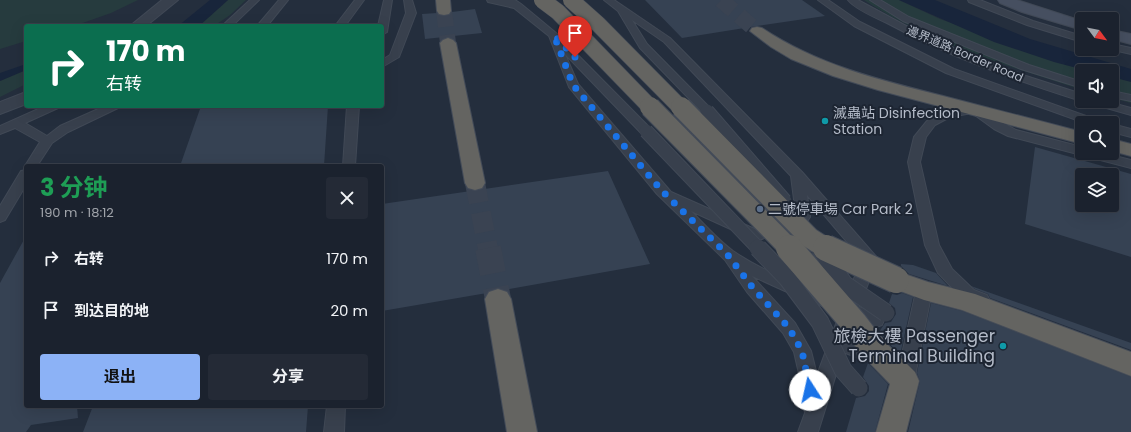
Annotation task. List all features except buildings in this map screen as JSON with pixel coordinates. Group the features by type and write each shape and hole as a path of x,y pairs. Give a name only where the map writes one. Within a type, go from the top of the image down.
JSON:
{"highway":[{"path":"542,0 558,12 713,172 760,218 816,278 854,323 867,350 905,381 891,432"},
{"path":"571,0 603,29 810,238 832,252 873,271 924,290 966,301 1131,364"},
{"path":"757,31 794,56 845,75 1075,136"},
{"path":"448,43 475,183"},
{"path":"1119,147 1131,150"},
{"path":"498,298 522,432"}],"main road":[{"path":"1005,0 1027,9 1075,24"},
{"path":"1119,36 1131,39"}],"street":[{"path":"140,24 172,0"},
{"path":"0,109 24,97"}],"lane":[{"path":"229,24 255,0"},
{"path":"264,24 284,0"},
{"path":"342,24 360,0"},
{"path":"384,24 388,0"},
{"path":"384,63 394,57 410,13 408,0"},
{"path":"491,0 514,3 554,35 787,278 820,322 843,370 859,388"},
{"path":"608,0 667,40 796,174 888,280"},
{"path":"822,0 857,24 950,71 1076,116"},
{"name":"邊界道路 Border Road","path":"852,0 891,23 947,49 1012,75 1075,96"},
{"path":"874,0 906,20 1025,67 1075,83"},
{"path":"972,0 1030,23 1075,37"},
{"path":"620,8 643,46 707,110 757,166 803,222 844,284 881,317 850,310 791,288 756,271 727,254"},
{"path":"554,35 573,85 662,191 727,254 753,288 789,328 802,351 809,378 814,414"},
{"path":"1119,49 1131,52"},
{"path":"1119,95 1131,98"},
{"path":"0,130 50,108"},
{"path":"32,164 47,141 64,129 110,108"},
{"path":"349,164 353,108"},
{"path":"1117,108 1131,112"},
{"path":"1075,150 1012,133 998,126 974,109 947,114 931,123 920,137 914,162 932,245 946,273 968,294 1131,355"},
{"path":"16,123 47,141"},
{"path":"1119,130 1131,133"},
{"path":"1115,160 1131,164"},
{"path":"662,191 757,236 803,217 796,174"},
{"path":"0,216 24,177"},
{"path":"808,432 837,342 863,276 864,260 860,246"},
{"path":"905,381 924,290"},
{"path":"837,342 867,350"},
{"path":"334,432 336,408"}],"green space":[{"path":"0,0 138,0 111,13 80,24 24,24 24,42 0,49"},
{"path":"228,0 246,0 230,15 217,24 201,24"},
{"path":"864,0 899,0 940,19 1075,66 1075,88 970,52 942,41 889,15"},
{"path":"24,71 24,85 0,97 0,81"},
{"path":"1119,78 1131,81 1131,103 1119,100"}],"water":[{"path":"210,0 228,0 201,24 180,24"},
{"path":"899,0 935,0 1030,39 1075,52 1075,56 1087,56 1114,64 1075,64 1075,68 994,42"},
{"path":"24,65 24,71 0,81 0,73"},
{"path":"1119,65 1131,69 1131,82 1119,79"}],"tunnel":[{"path":"721,0 757,31"},
{"path":"444,11 448,43"},
{"path":"475,183 488,249"},
{"path":"488,248 498,299"}],"place":[{"name":"滅蟲站 Disinfection Station","path":"825,121"},
{"name":"二號停車場 Car Park 2","path":"760,209"},
{"name":"旅檢大樓 Passenger Terminal Building","path":"1003,346"}],"route":[{"path":"575,57 554,35 573,85 662,191 727,254 753,288 789,328 802,351 809,378 810,390"}]}
